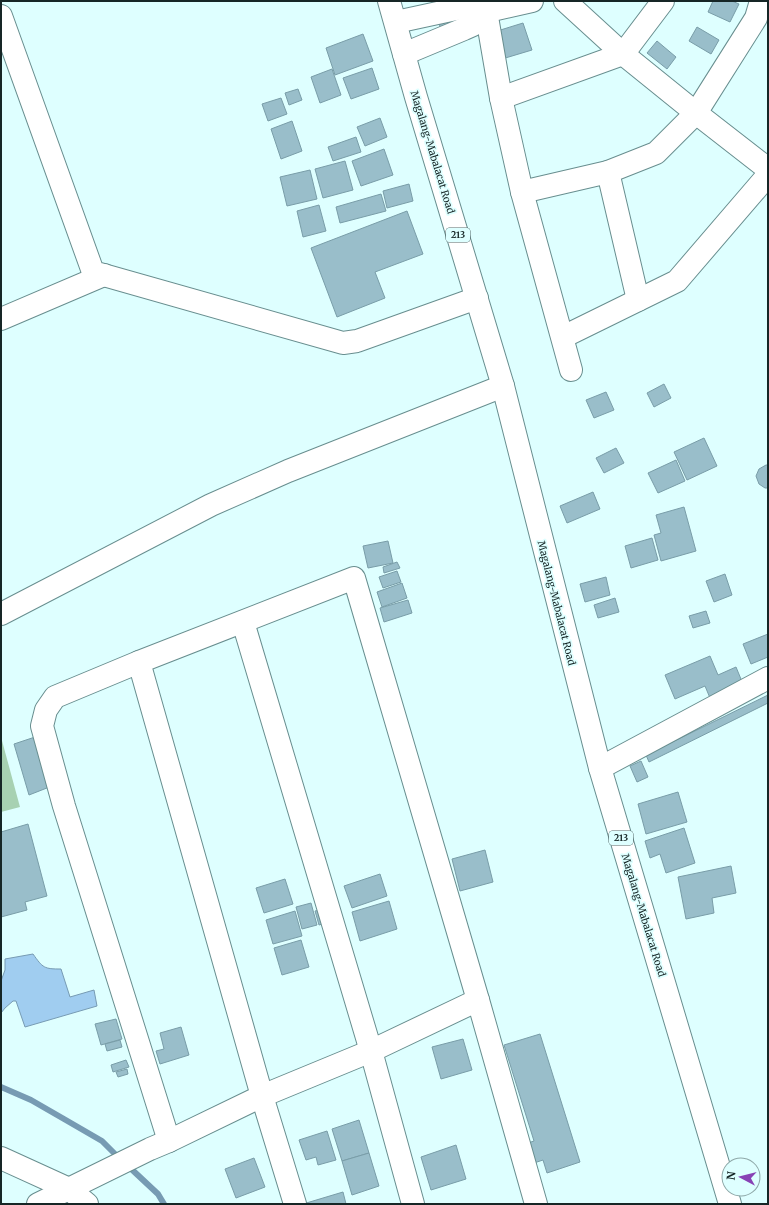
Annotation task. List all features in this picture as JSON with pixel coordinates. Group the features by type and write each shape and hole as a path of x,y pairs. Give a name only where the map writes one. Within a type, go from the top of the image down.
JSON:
{"street":[{"name":"Magalang-Mabalacat Road","path":"390,1 404,54 503,386 600,768 730,1204"},
{"path":"396,22 456,9 468,8 482,12 532,1"},
{"path":"565,1 623,54 768,169"},
{"path":"501,98 623,54 663,1"},
{"path":"522,192 608,172 656,153 696,113 756,18 762,1"},
{"path":"404,54 464,29 473,24 482,12"},
{"path":"482,12 522,192 571,370"},
{"path":"428,14 436,41"},
{"path":"1,16 93,272 343,343 357,341 477,298"},
{"path":"608,172 638,300"},
{"path":"563,337 677,281 768,176"},
{"path":"1,319 104,275"},
{"path":"1,614 211,505 288,471 503,386"},
{"path":"159,1145 42,726 46,710 55,697 139,662 354,578 478,1000 536,1204"},
{"path":"243,622 371,1051 413,1204"},
{"path":"139,662 262,1096 295,1204"},
{"path":"600,768 768,678"},
{"path":"38,1204 262,1096 371,1051 478,1000"},
{"path":"1,1158 69,1189 87,1204"}],"green space":[{"path":"1,737 20,807 1,812"}],"water":[{"path":"33,954 44,967 61,969 70,997 94,990 97,1006 25,1027 16,1001 13,1001 1,1013 1,981 5,970 5,959"}],"building":[{"path":"713,1 732,1 739,4 730,22 708,12"},
{"path":"455,13 457,22 440,27 438,18"},
{"path":"523,23 532,50 502,59 494,32"},
{"path":"697,27 719,40 711,54 689,41"},
{"path":"363,34 373,61 335,75 326,48"},
{"path":"657,41 676,57 667,69 647,53"},
{"path":"372,68 379,89 351,99 343,78"},
{"path":"332,69 341,95 320,103 311,77"},
{"path":"298,89 302,100 289,105 285,93"},
{"path":"281,98 287,114 268,121 262,104"},
{"path":"380,118 387,137 365,146 357,127"},
{"path":"292,121 302,151 281,159 271,129"},
{"path":"356,137 361,152 333,161 328,147"},
{"path":"384,149 393,175 361,186 352,161"},
{"path":"345,161 353,190 323,198 315,169"},
{"path":"310,170 317,199 287,206 280,177"},
{"path":"409,184 413,201 387,208 383,191"},
{"path":"381,194 386,211 340,223 336,207"},
{"path":"319,205 326,231 303,237 297,211"},
{"path":"407,211 423,254 375,272 385,298 337,317 311,248"},
{"path":"664,384 671,398 654,407 647,393"},
{"path":"606,392 614,410 594,418 586,400"},
{"path":"704,438 717,466 687,480 674,452"},
{"path":"616,448 624,463 604,473 596,458"},
{"path":"676,460 685,481 658,493 648,473"},
{"path":"768,465 768,488 765,488 759,484 756,476 759,469"},
{"path":"593,492 600,509 567,523 560,506"},
{"path":"684,507 696,551 661,561 654,535 661,533 656,515"},
{"path":"652,538 658,560 631,568 625,546"},
{"path":"388,541 393,563 368,568 363,546"},
{"path":"397,562 400,568 384,573 383,567"},
{"path":"397,571 401,582 383,588 379,577"},
{"path":"725,574 732,595 714,602 706,581"},
{"path":"606,577 610,595 585,602 580,584"},
{"path":"402,583 407,598 382,607 377,592"},
{"path":"615,598 619,612 598,618 594,605"},
{"path":"408,600 412,613 384,622 380,608"},
{"path":"706,611 710,623 693,628 689,616"},
{"path":"768,634 768,657 751,664 743,644"},
{"path":"710,656 718,675 736,667 743,684 710,698 705,686 675,699 665,675"},
{"path":"768,695 768,703 649,762 646,755"},
{"path":"38,736 52,786 29,795 14,744"},
{"path":"641,761 648,777 637,782 630,766"},
{"path":"678,792 687,822 646,834 638,804"},
{"path":"28,824 47,896 25,902 27,910 1,917 1,832"},
{"path":"684,828 695,863 666,873 660,854 650,858 645,841"},
{"path":"485,850 493,882 460,891 452,859"},
{"path":"731,866 736,893 712,898 714,913 686,919 678,877"},
{"path":"380,874 387,896 352,908 344,886"},
{"path":"285,879 293,904 264,913 256,888"},
{"path":"389,901 397,929 360,941 352,912"},
{"path":"311,903 317,925 302,929 296,907"},
{"path":"325,909 329,922 319,925 315,911"},
{"path":"295,911 302,936 273,944 266,920"},
{"path":"301,940 309,967 282,975 274,948"},
{"path":"116,1019 122,1039 101,1045 95,1024"},
{"path":"181,1027 189,1055 160,1064 156,1051 164,1049 160,1033"},
{"path":"540,1034 580,1162 547,1173 543,1160 534,1163 528,1143 534,1141 504,1045"},
{"path":"463,1039 472,1070 441,1079 432,1047"},
{"path":"120,1040 122,1047 107,1051 105,1044"},
{"path":"126,1060 129,1067 113,1072 111,1065"},
{"path":"127,1069 128,1074 118,1077 116,1072"},
{"path":"359,1120 369,1153 342,1161 332,1129"},
{"path":"327,1131 336,1160 318,1165 316,1157 306,1160 299,1140"},
{"path":"456,1145 466,1179 431,1190 421,1157"},
{"path":"369,1153 379,1186 352,1195 342,1161"},
{"path":"254,1158 265,1187 236,1198 225,1169"},
{"path":"343,1192 346,1204 303,1204"}],"waterway":[{"path":"1,1087 31,1100 102,1141 120,1159"},
{"path":"127,1165 158,1194 164,1204"}]}
